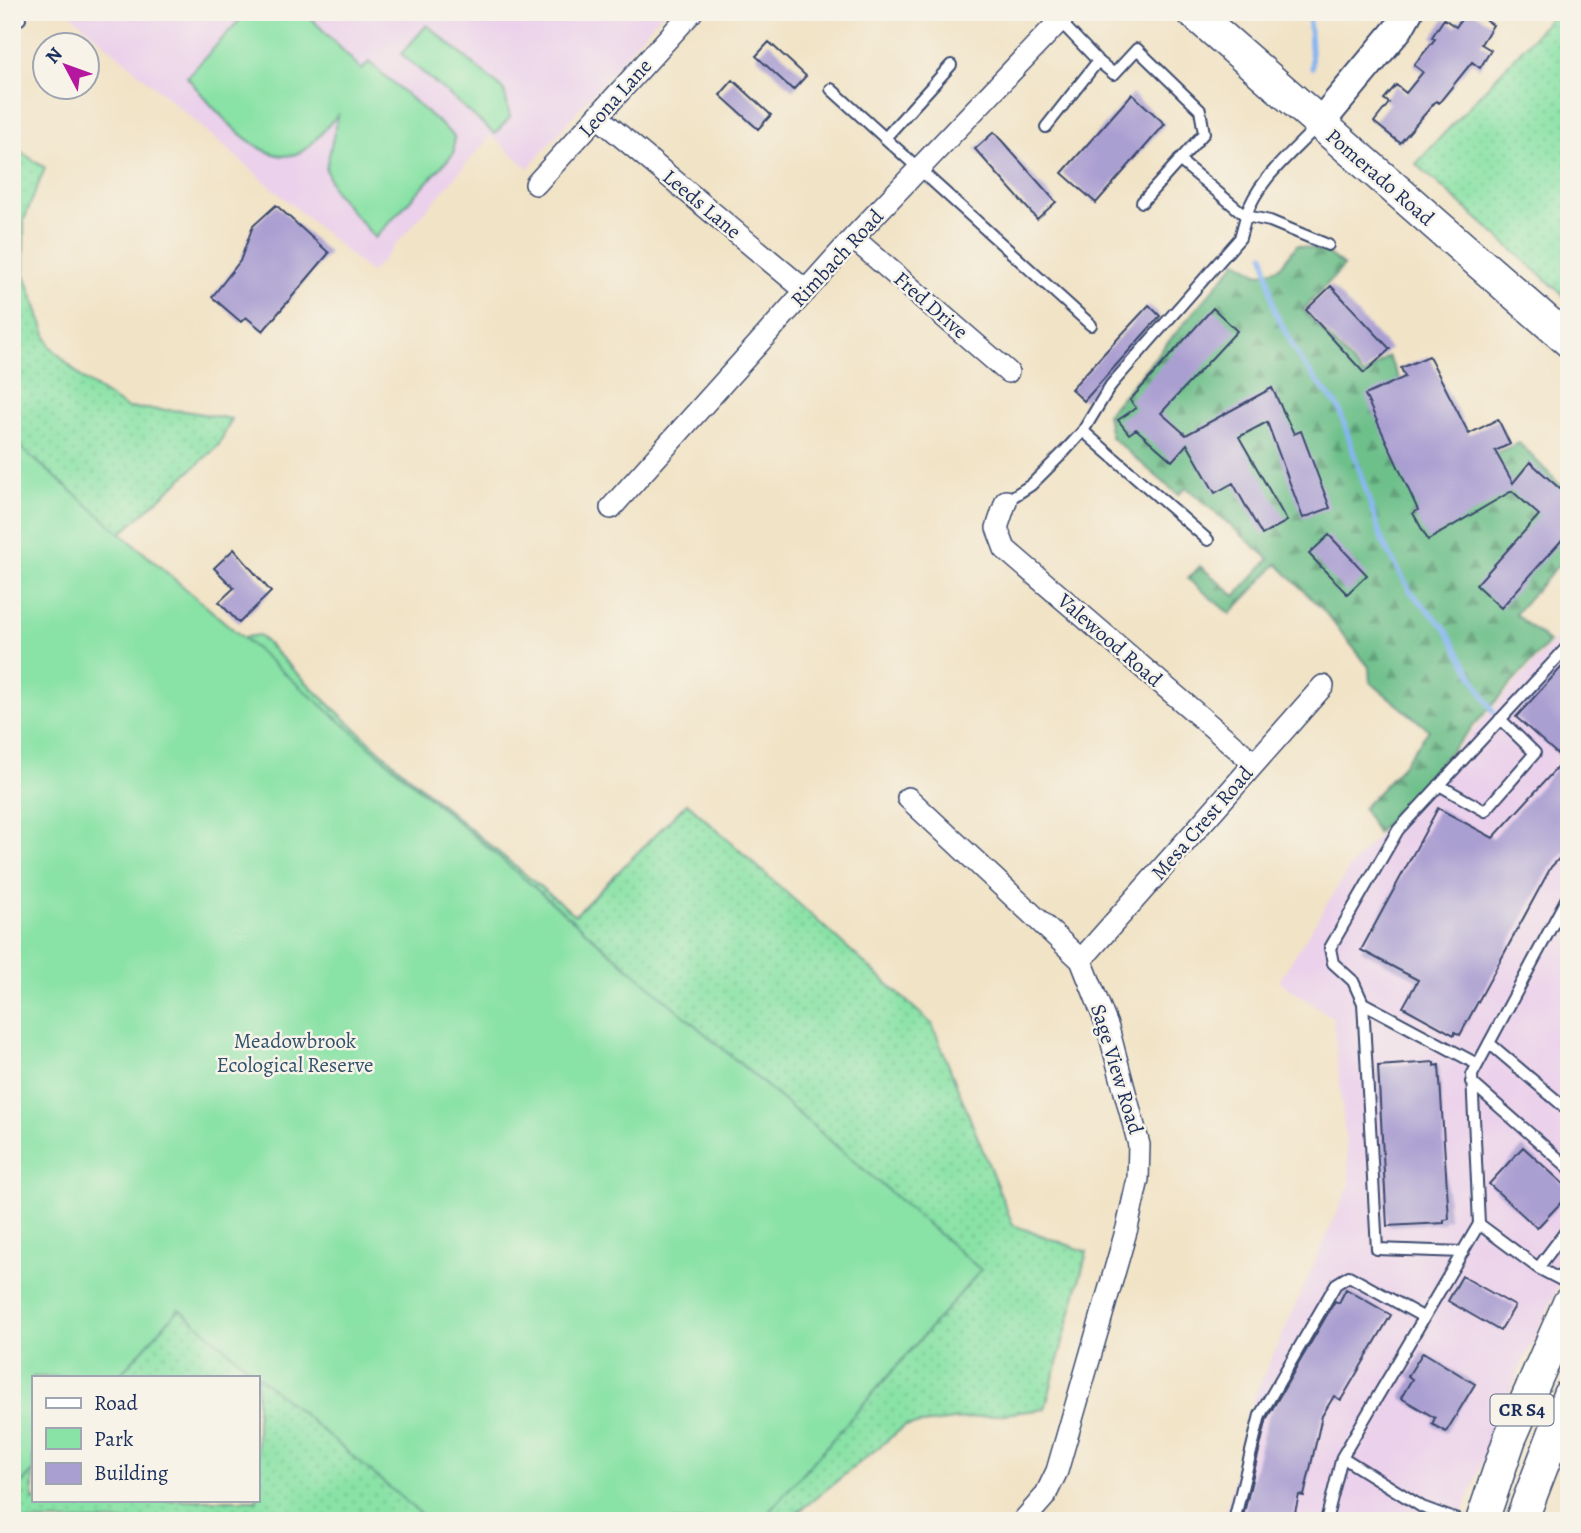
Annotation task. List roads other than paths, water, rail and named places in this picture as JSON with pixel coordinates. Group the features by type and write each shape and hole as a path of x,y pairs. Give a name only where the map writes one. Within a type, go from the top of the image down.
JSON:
{"main road":[{"name":"Pomerado Road","path":"1193,12 1569,341"},
{"name":"CR S4","path":"1482,1521 1510,1438 1569,1303"},
{"name":"CR S4","path":"1521,1521 1558,1454 1569,1395"}],"street":[{"name":"Leona Lane","path":"536,184 692,12"},
{"path":"1319,124 1408,12"},
{"name":"Rimbach Road","path":"611,508 853,237 920,169 1060,15"},
{"name":"Leeds Lane","path":"598,117 806,291"},
{"name":"Fred Drive","path":"853,237 1008,372"},
{"name":"Valewood Road","path":"1006,501 997,528 1005,550 1254,763"},
{"name":"Mesa Crest Road","path":"1081,960 1323,686"},
{"name":"Sage View Road","path":"908,798 1081,960 1108,1028 1139,1145 1138,1179 1124,1241 1057,1471 1045,1496 1023,1521"}],"lane":[{"path":"1060,15 1098,61 1114,74 1137,49 1200,110 1204,133 1142,202"},
{"path":"1046,127 1098,61"},
{"path":"885,138 951,65"},
{"path":"831,89 1091,325"},
{"path":"1006,501 1031,485 1083,431 1111,385 1240,239 1251,200 1264,183 1319,124"},
{"path":"1179,160 1246,216 1270,222 1328,245"},
{"path":"1083,431 1208,540"},
{"path":"1463,1252 1377,1249 1363,1003 1353,981 1333,963 1331,948 1398,830 1569,645"},
{"path":"1440,785 1485,811 1535,753 1500,719"},
{"path":"1326,1521 1342,1457 1479,1224 1471,1082 1477,1064 1569,894"},
{"path":"1363,1003 1477,1064"},
{"path":"1489,1043 1569,1111"},
{"path":"1471,1082 1569,1168"},
{"path":"1479,1224 1538,1268 1569,1284"},
{"path":"1538,1268 1569,1227"},
{"path":"1234,1521 1260,1415 1336,1284 1349,1276 1423,1317"},
{"path":"1342,1457 1422,1507 1460,1521"}],"waterway":[{"path":"1309,12 1312,68"},
{"path":"1264,254 1274,310 1301,361 1339,408 1382,540 1410,591 1445,628 1493,712"}],"park label":[{"name":"Meadowbrook Ecological Reserve","path":"295,1053"}]}
